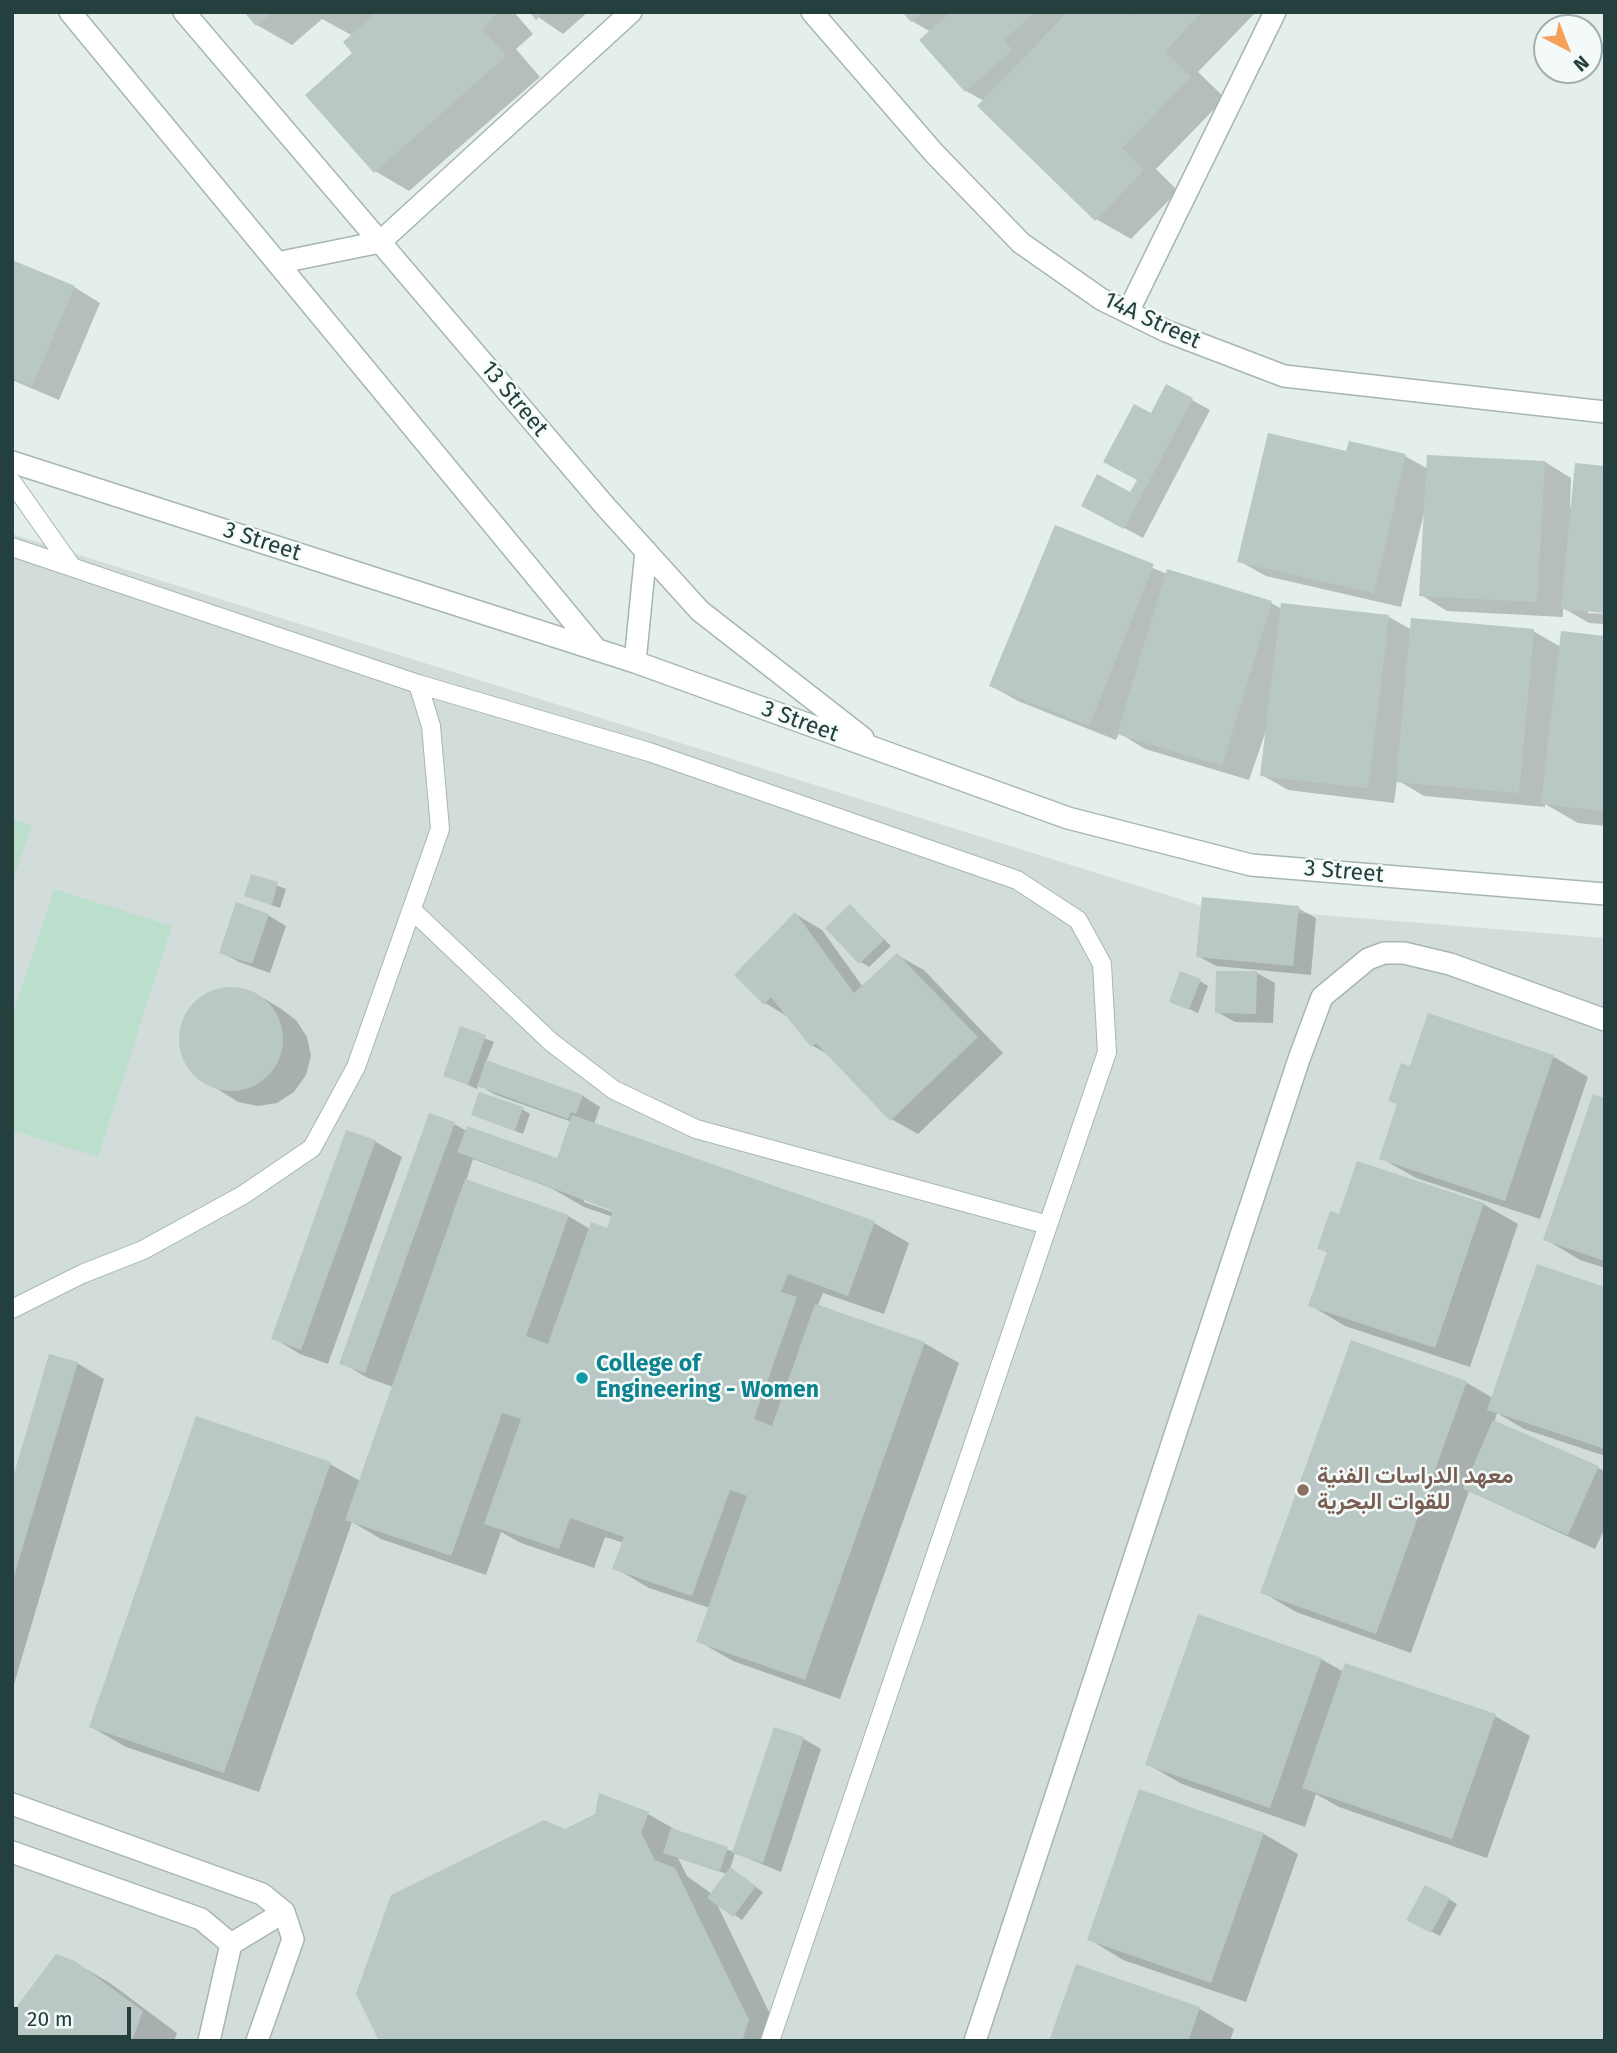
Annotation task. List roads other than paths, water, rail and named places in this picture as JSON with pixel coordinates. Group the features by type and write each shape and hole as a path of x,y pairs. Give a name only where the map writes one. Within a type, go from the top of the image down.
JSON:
{"street":[{"path":"70,12 597,650"},
{"name":"13 Street","path":"184,12 700,611 879,750"},
{"path":"277,263 380,242 631,12"},
{"name":"14A Street","path":"811,12 933,153 1021,243 1101,299 1166,331 1284,376 1605,412"},
{"path":"1128,312 1275,12"},
{"name":"3 Street","path":"12,462 635,662 1068,818 1251,865 1605,894"},
{"path":"635,662 646,551"},
{"path":"975,2041 1299,1059 1322,997 1368,959 1384,953 1404,953 1450,964 1605,1020"},
{"path":"12,1804 262,1894 284,1912 293,1939 257,2041"},
{"path":"12,1852 201,1919 231,1944"},
{"path":"209,2041 231,1944 284,1912"}],"lane":[{"path":"12,482 72,567"},
{"path":"12,547 418,684 649,752 1017,880 1079,920 1101,964 1107,1052 770,2041"},
{"path":"12,1309 82,1274 143,1250 243,1195 312,1148 356,1067 440,829 431,726 418,684"},
{"path":"412,910 551,1042 614,1090 696,1129 1048,1225"}],"place":[{"name":"College of Engineering - Women","path":"582,1378"},
{"name":"معهد الدراسات الفنية للقوات البحرية","path":"1303,1490"}]}
